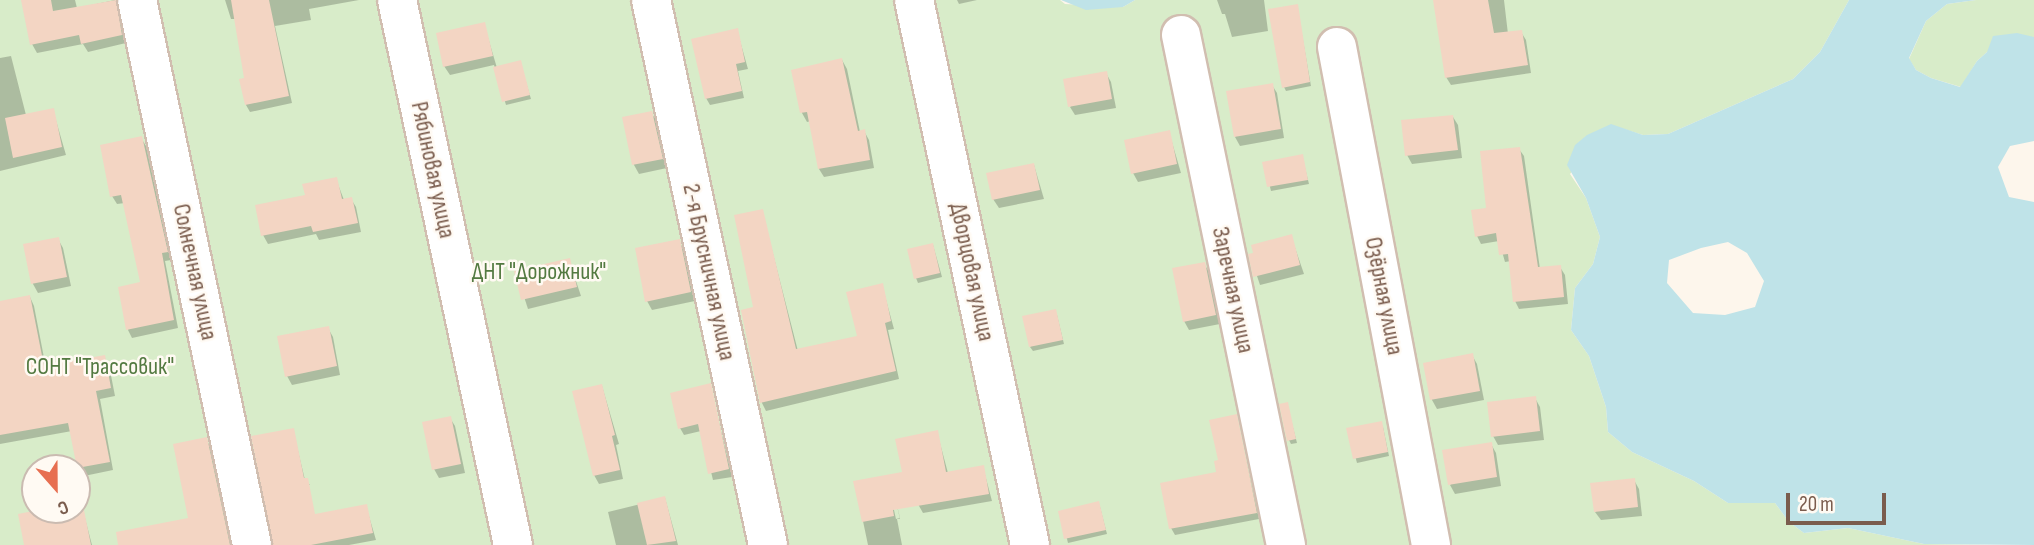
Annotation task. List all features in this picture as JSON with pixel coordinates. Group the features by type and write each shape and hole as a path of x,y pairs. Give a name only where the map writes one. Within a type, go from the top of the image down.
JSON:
{"street":[{"name":"Солнечная улица","path":"136,0 253,545"},
{"name":"Рябиновая улица","path":"397,0 513,545"},
{"name":"2-я Брусничная улица","path":"651,0 768,545"},
{"name":"Дворцовая улица","path":"914,0 1030,545"},
{"name":"Заречная улица","path":"1181,35 1286,545"},
{"name":"Озёрная улица","path":"1337,47 1431,545"}],"green space":[{"name":"ДНТ \"Дорожник\"","path":"0,0 1060,0 1065,4 1123,7 1135,0 1849,0 1820,52 1793,79 1668,134 1643,135 1611,125 1570,174 1586,198 1600,237 1593,264 1575,288 1571,330 1589,356 1606,407 1608,432 1632,452 1694,481 1728,503 1775,503 1789,522 1804,533 1848,528 1924,544 1989,545 0,545"},
{"path":"1976,0 2034,0 2034,37 1987,52 1977,61 1961,87 1931,78 1916,70 1909,59 1926,21 1947,4"}],"water":[{"path":"1061,0 1135,0 1123,7 1086,10"},
{"path":"1849,0 1976,0 1947,4 1926,21 1909,58 1916,70 1960,87 1977,61 1987,52 1993,36 2017,33 2034,37 2034,141 2010,146 1998,167 2009,197 2034,202 2034,545 1924,544 1848,528 1804,533 1789,522 1775,503 1728,503 1694,481 1632,452 1608,432 1606,407 1589,356 1571,330 1575,288 1593,264 1600,237 1586,198 1567,165 1575,145 1587,135 1611,124 1643,135 1668,134 1793,79 1820,52","holes":["1728,242 1747,253 1764,281 1755,307 1725,315 1693,313 1667,283 1669,260 1701,248"]}],"building":[{"path":"21,0 51,0 53,11 116,0 122,35 81,44 79,35 30,45"},
{"path":"231,0 269,0 289,96 245,105 239,79 244,78"},
{"path":"1433,0 1488,0 1494,33 1522,30 1528,65 1445,78"},
{"path":"1298,4 1310,82 1282,88 1268,9"},
{"path":"485,22 493,56 443,67 436,33"},
{"path":"738,28 745,62 736,64 742,91 705,99 691,39"},
{"path":"842,58 858,131 865,129 870,160 818,169 807,112 800,113 791,70"},
{"path":"521,60 530,95 502,102 493,67"},
{"path":"1107,71 1112,99 1068,107 1063,79"},
{"path":"1273,83 1281,129 1234,137 1226,91"},
{"path":"54,108 62,147 13,158 5,118"},
{"path":"652,111 663,159 632,165 622,117"},
{"path":"1453,115 1458,150 1405,156 1401,120"},
{"path":"1170,130 1177,164 1131,174 1124,140"},
{"path":"142,136 168,252 162,253 174,320 126,330 118,287 140,282 121,195 110,197 100,145"},
{"path":"1520,147 1538,267 1561,265 1564,297 1513,302 1508,254 1499,255 1496,233 1475,237 1471,210 1486,208 1480,151"},
{"path":"1303,154 1308,180 1267,187 1262,162"},
{"path":"1034,163 1040,190 992,200 986,173"},
{"path":"337,177 342,199 352,197 358,223 313,232 311,226 261,236 255,205 305,195 302,184"},
{"path":"763,209 796,349 857,336 846,292 883,283 891,321 885,323 896,371 760,403 741,310 753,307 734,215"},
{"path":"1292,234 1300,265 1253,277 1248,254 1253,253 1251,245"},
{"path":"59,237 67,277 31,284 23,244"},
{"path":"680,239 691,292 645,302 635,248"},
{"path":"933,243 940,273 914,279 907,249"},
{"path":"570,258 577,287 521,300 514,271"},
{"path":"1205,262 1216,315 1183,322 1172,268"},
{"path":"30,295 44,366 105,355 111,388 96,391 110,462 91,465 91,454 74,454 68,423 0,435 0,301"},
{"path":"1056,309 1063,340 1029,347 1022,316"},
{"path":"329,326 337,366 285,377 277,336"},
{"path":"1473,353 1480,391 1430,400 1423,363"},
{"path":"711,383 729,469 708,474 698,424 678,429 670,393"},
{"path":"602,384 615,435 612,436 620,470 593,476 572,391"},
{"path":"1536,396 1540,431 1491,437 1487,402"},
{"path":"1288,402 1296,439 1287,441 1279,404"},
{"path":"1237,414 1257,513 1169,529 1160,483 1216,472 1214,461 1218,460 1209,420"},
{"path":"451,416 461,464 432,470 422,422"},
{"path":"1382,421 1388,452 1353,459 1346,428"},
{"path":"294,428 304,478 308,478 315,514 367,504 373,533 311,545 273,545 251,436"},
{"path":"938,430 946,472 984,465 989,494 893,510 894,516 862,522 853,481 902,472 895,439"},
{"path":"207,437 230,545 118,545 116,532 188,518 173,444"},
{"path":"1492,442 1497,477 1448,485 1442,450"},
{"path":"1635,478 1638,507 1594,512 1590,483"},
{"path":"665,496 676,541 647,545 637,503"},
{"path":"1099,501 1106,530 1064,539 1058,511"},
{"path":"21,513 21,524 87,524 91,545 24,545 18,514"}],"park label":[{"name":"СОНТ \"Трассовик\"","path":"100,367"}]}
